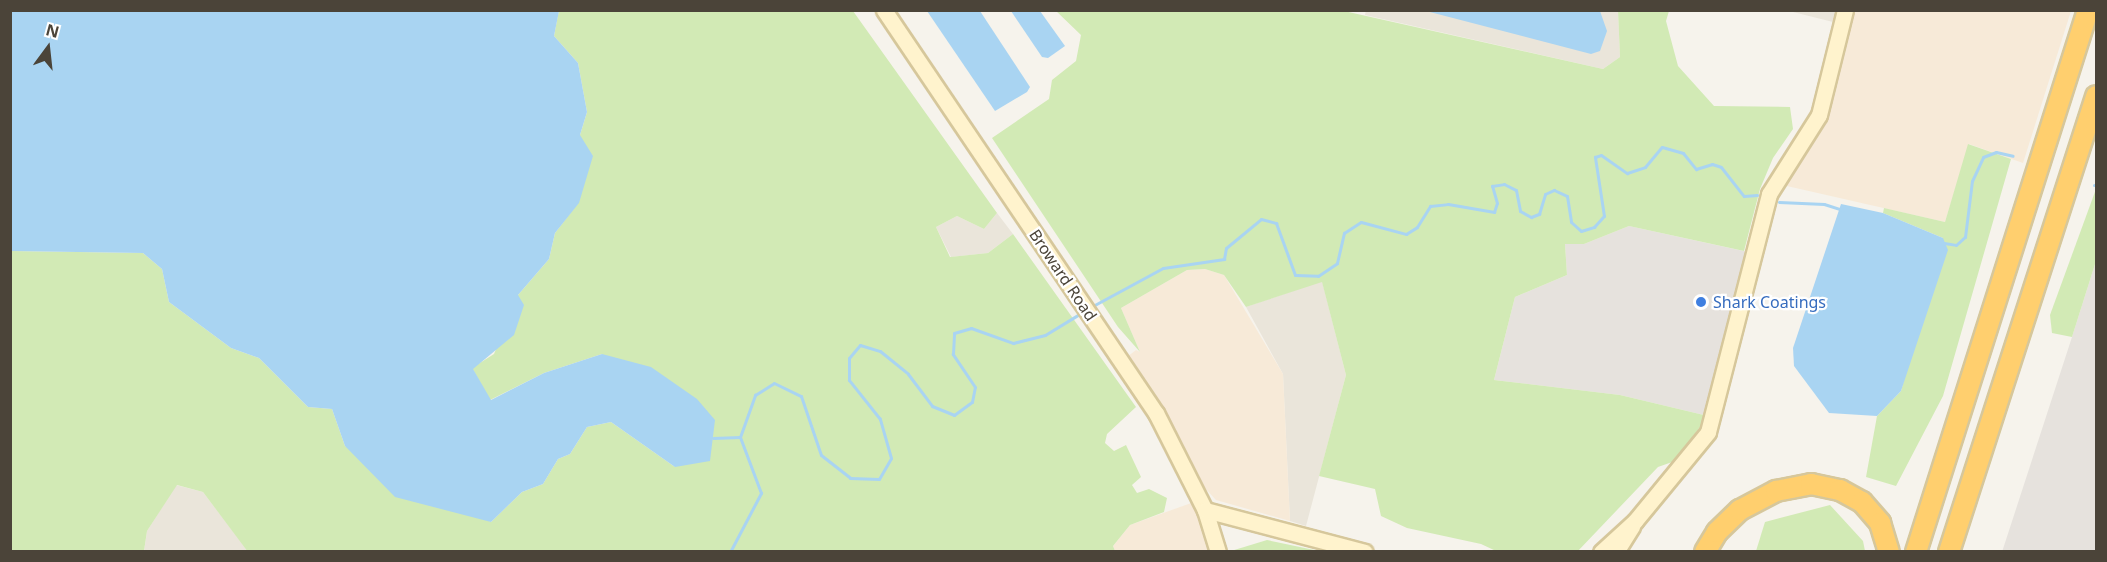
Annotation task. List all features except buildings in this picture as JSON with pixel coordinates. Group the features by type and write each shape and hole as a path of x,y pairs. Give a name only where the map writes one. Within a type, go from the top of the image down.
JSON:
{"highway":[{"path":"1916,552 2088,10"},
{"path":"1949,552 2097,96"},
{"path":"1705,552 1717,532 1740,510 1794,485 1833,488 1852,495 1873,512 1889,552"},
{"path":"1716,552 1740,510"}],"street":[{"name":"Broward Road","path":"884,10 1156,413 1205,510 1218,552"},
{"path":"1601,552 1635,520 1703,440 1712,423 1769,194 1819,115 1845,10"},
{"path":"1205,510 1365,552"},
{"path":"1616,552 1635,520"}],"shaded area":[{"path":"1366,10 1618,11 1620,57 1603,69 1365,15"},
{"path":"1789,11 1840,11 1837,23"},
{"path":"1852,11 2071,11 2023,163 1969,144 1945,222 1778,184 1815,136"},
{"path":"997,213 1013,234 988,253 951,257 936,227 957,216 984,229"},
{"path":"1629,226 1748,252 1708,416 1620,395 1494,380 1515,297 1567,275 1565,244 1584,244"},
{"path":"2096,261 2096,551 2002,552 2072,337"},
{"path":"1205,269 1224,275 1283,374 1290,521 1216,500 1204,487 1172,425 1127,357 1136,350 1140,352 1121,308 1187,270"},
{"path":"1322,281 1346,375 1306,526 1290,521 1283,374 1246,307"},
{"path":"176,485 203,492 248,551 144,552 147,531"},
{"path":"1194,502 1212,551 1115,551 1113,546 1130,525"}],"green space":[{"path":"559,10 853,11 997,213 984,229 957,216 936,227 950,257 988,253 1013,234 1136,407 1107,434 1105,443 1114,451 1126,445 1141,477 1132,485 1137,493 1149,489 1167,498 1164,512 1130,525 1113,546 1115,551 248,552 203,492 177,485 147,531 144,551 11,552 11,251 143,253 162,269 169,302 231,348 259,358 308,407 332,409 345,446 491,522 522,492 543,484 558,459 570,454 587,427 611,422 675,467 602,354 544,373 490,400 472,368 494,354 518,295 549,259 555,233 579,202 580,135 587,112 578,63 554,36"},
{"path":"1055,10 1344,11 1603,69 1620,57 1618,11 1669,11 1666,21 1678,66 1714,106 1790,107 1793,129 1773,158 1760,189 1744,251 1629,226 1584,244 1565,244 1567,275 1515,297 1494,380 1620,395 1708,416 1675,461 1658,467 1577,552 1496,551 1481,544 1407,528 1381,516 1375,489 1319,476 1346,375 1322,282 1246,307 1224,275 1205,269 1187,270 1121,308 1140,352 1118,327 992,138 1049,99 1052,80 1076,61 1081,35"},
{"path":"1968,144 2011,159 1943,396 1896,486 1866,477 1877,416 1901,391 1943,238 1883,213 1884,208 1945,222"},
{"path":"2096,189 2096,261 2072,337 2052,333 2050,315"},
{"path":"1830,505 1863,541 1865,551 1756,551 1765,522"},
{"path":"1267,540 1319,551 1231,551"}],"water":[{"path":"11,10 559,11 554,36 578,63 587,112 580,135 593,156 579,203 555,233 549,259 518,295 524,305 514,335 473,369 491,400 544,373 602,354 651,367 697,399 715,420 710,461 675,467 611,422 587,427 570,454 558,459 543,484 522,492 491,522 395,497 345,446 332,409 308,407 259,358 231,348 169,302 162,269 143,253 11,251"},
{"path":"927,11 980,11 1030,87 1027,92 995,111"},
{"path":"1011,11 1040,11 1065,46 1048,58 1042,57"},
{"path":"1426,11 1600,11 1607,31 1600,51 1591,54"},
{"path":"1841,204 1883,213 1943,238 1948,250 1901,391 1877,416 1829,413 1794,366 1793,348"}],"waterway":[{"path":"1089,308 1163,268 1224,259 1226,248 1261,219 1276,223 1295,275 1318,276 1337,263 1344,233 1361,222 1406,234 1417,227 1430,206 1448,204 1494,212 1497,203 1492,186 1504,184 1516,190 1520,211 1531,217 1539,214 1545,194 1554,190 1567,196 1571,222 1581,231 1594,227 1604,216 1595,157 1601,155 1627,173 1645,167 1662,147 1683,153 1696,169 1712,164 1721,167 1744,196 1757,195"},
{"path":"1944,243 1956,245 1965,237 1972,181 1983,157 1996,152 2013,156"},
{"path":"1779,202 1824,204 1843,210"},
{"path":"713,438 740,437 755,395 774,383 801,396 821,455 850,478 879,479 891,458 880,419 849,380 849,358 860,345 880,351 908,374 932,406 954,415 972,402 975,387 953,354 954,333 971,328 1013,343 1045,335 1081,313"},
{"path":"730,552 761,493 740,437"},
{"path":"589,552 604,552"}],"place":[{"name":"Shark Coatings","path":"1701,302"}]}
